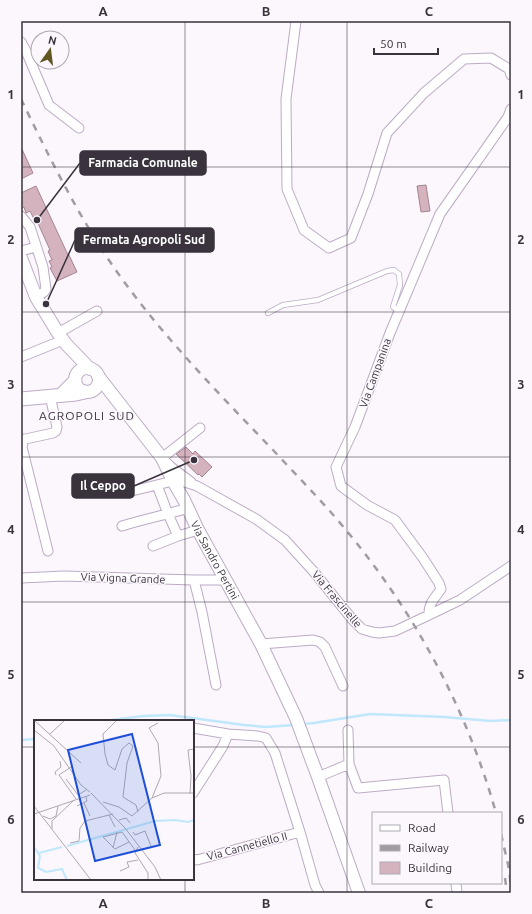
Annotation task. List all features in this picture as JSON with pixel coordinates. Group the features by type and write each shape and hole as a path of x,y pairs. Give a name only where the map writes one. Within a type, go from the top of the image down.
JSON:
{"main road":[{"path":"56,396 75,378"},
{"path":"21,399 88,392"}],"street":[{"path":"296,21 286,99 287,189 304,230 329,248 351,238 368,194 387,133 424,92 464,59 491,58 509,69 511,75"},
{"path":"21,42 48,105 79,128"},
{"name":"Via Campanina","path":"429,615 431,604 442,589 439,583 395,520 367,505 341,486 336,468 355,426 390,333 440,214 508,117 511,109"},
{"path":"21,216 30,227 43,267 46,289 36,297"},
{"path":"21,251 36,246"},
{"path":"21,258 36,297 62,339 75,378 75,384 79,389 115,399"},
{"path":"21,356 62,339 97,311"},
{"name":"Via Sandro Pertini","path":"62,339 94,373 162,458 198,530 261,644 296,718 318,777 356,892"},
{"path":"75,378 80,370 87,368 94,373 98,384 88,392"},
{"path":"48,551 22,447 23,440 56,431 56,396"},
{"path":"162,458 200,428"},
{"name":"Via Frascinelle","path":"162,458 195,487 256,519 285,540 314,572 362,630 379,633 395,632 460,600 511,566"},
{"name":"Via Frascinelle","path":"132,491 157,485 175,484 182,488 195,487"},
{"path":"157,485 178,536"},
{"path":"122,526 168,514 186,504 184,493 188,489 195,487"},
{"path":"152,546 198,530"},
{"name":"Via Vigna Grande","path":"21,578 64,576 226,580"},
{"path":"194,580 202,612 216,685"},
{"path":"261,644 313,640 320,642 325,647 343,686"},
{"name":"Via Cannetiello II","path":"194,728 266,738 275,753 315,886 319,893"},
{"path":"348,730 349,764 358,788 444,780 448,812"},
{"path":"194,791 223,746 228,734"},
{"path":"318,777 349,764"},
{"name":"Via Cannetiello II","path":"194,859 197,860 300,832"}],"lane":[{"path":"268,313 283,305 318,300 386,271 394,270 399,274 400,285 393,307 399,311"}],"building":[{"path":"21,147 33,173 21,179"},
{"path":"426,185 430,211 421,212 417,186"},
{"path":"36,186 77,272 57,281 50,268 52,267 49,261 52,260 48,251 50,250 36,219 34,219 30,211 26,213 24,207 21,209 21,193"},
{"path":"186,447 193,454 195,451 212,467 202,477 176,454"}],"waterway":[{"path":"303,724 370,714 444,717 491,721 511,720"},
{"path":"112,720 143,716 170,715 266,727 294,725"},
{"path":"21,740 34,739"}],"railway":[{"path":"21,99 71,198 99,245 131,291 164,333 346,530 394,595 416,629 454,700 484,774 496,812"},
{"path":"502,838 511,884"},
{"path":"505,878 507,893"}],"place":[{"name":"Farmacia Comunale","path":"37,220"},
{"name":"Fermata Agropoli Sud","path":"46,304"},
{"name":"Il Ceppo","path":"194,460"}],"district":[{"name":"AGROPOLI SUD","path":"87,415"}]}
